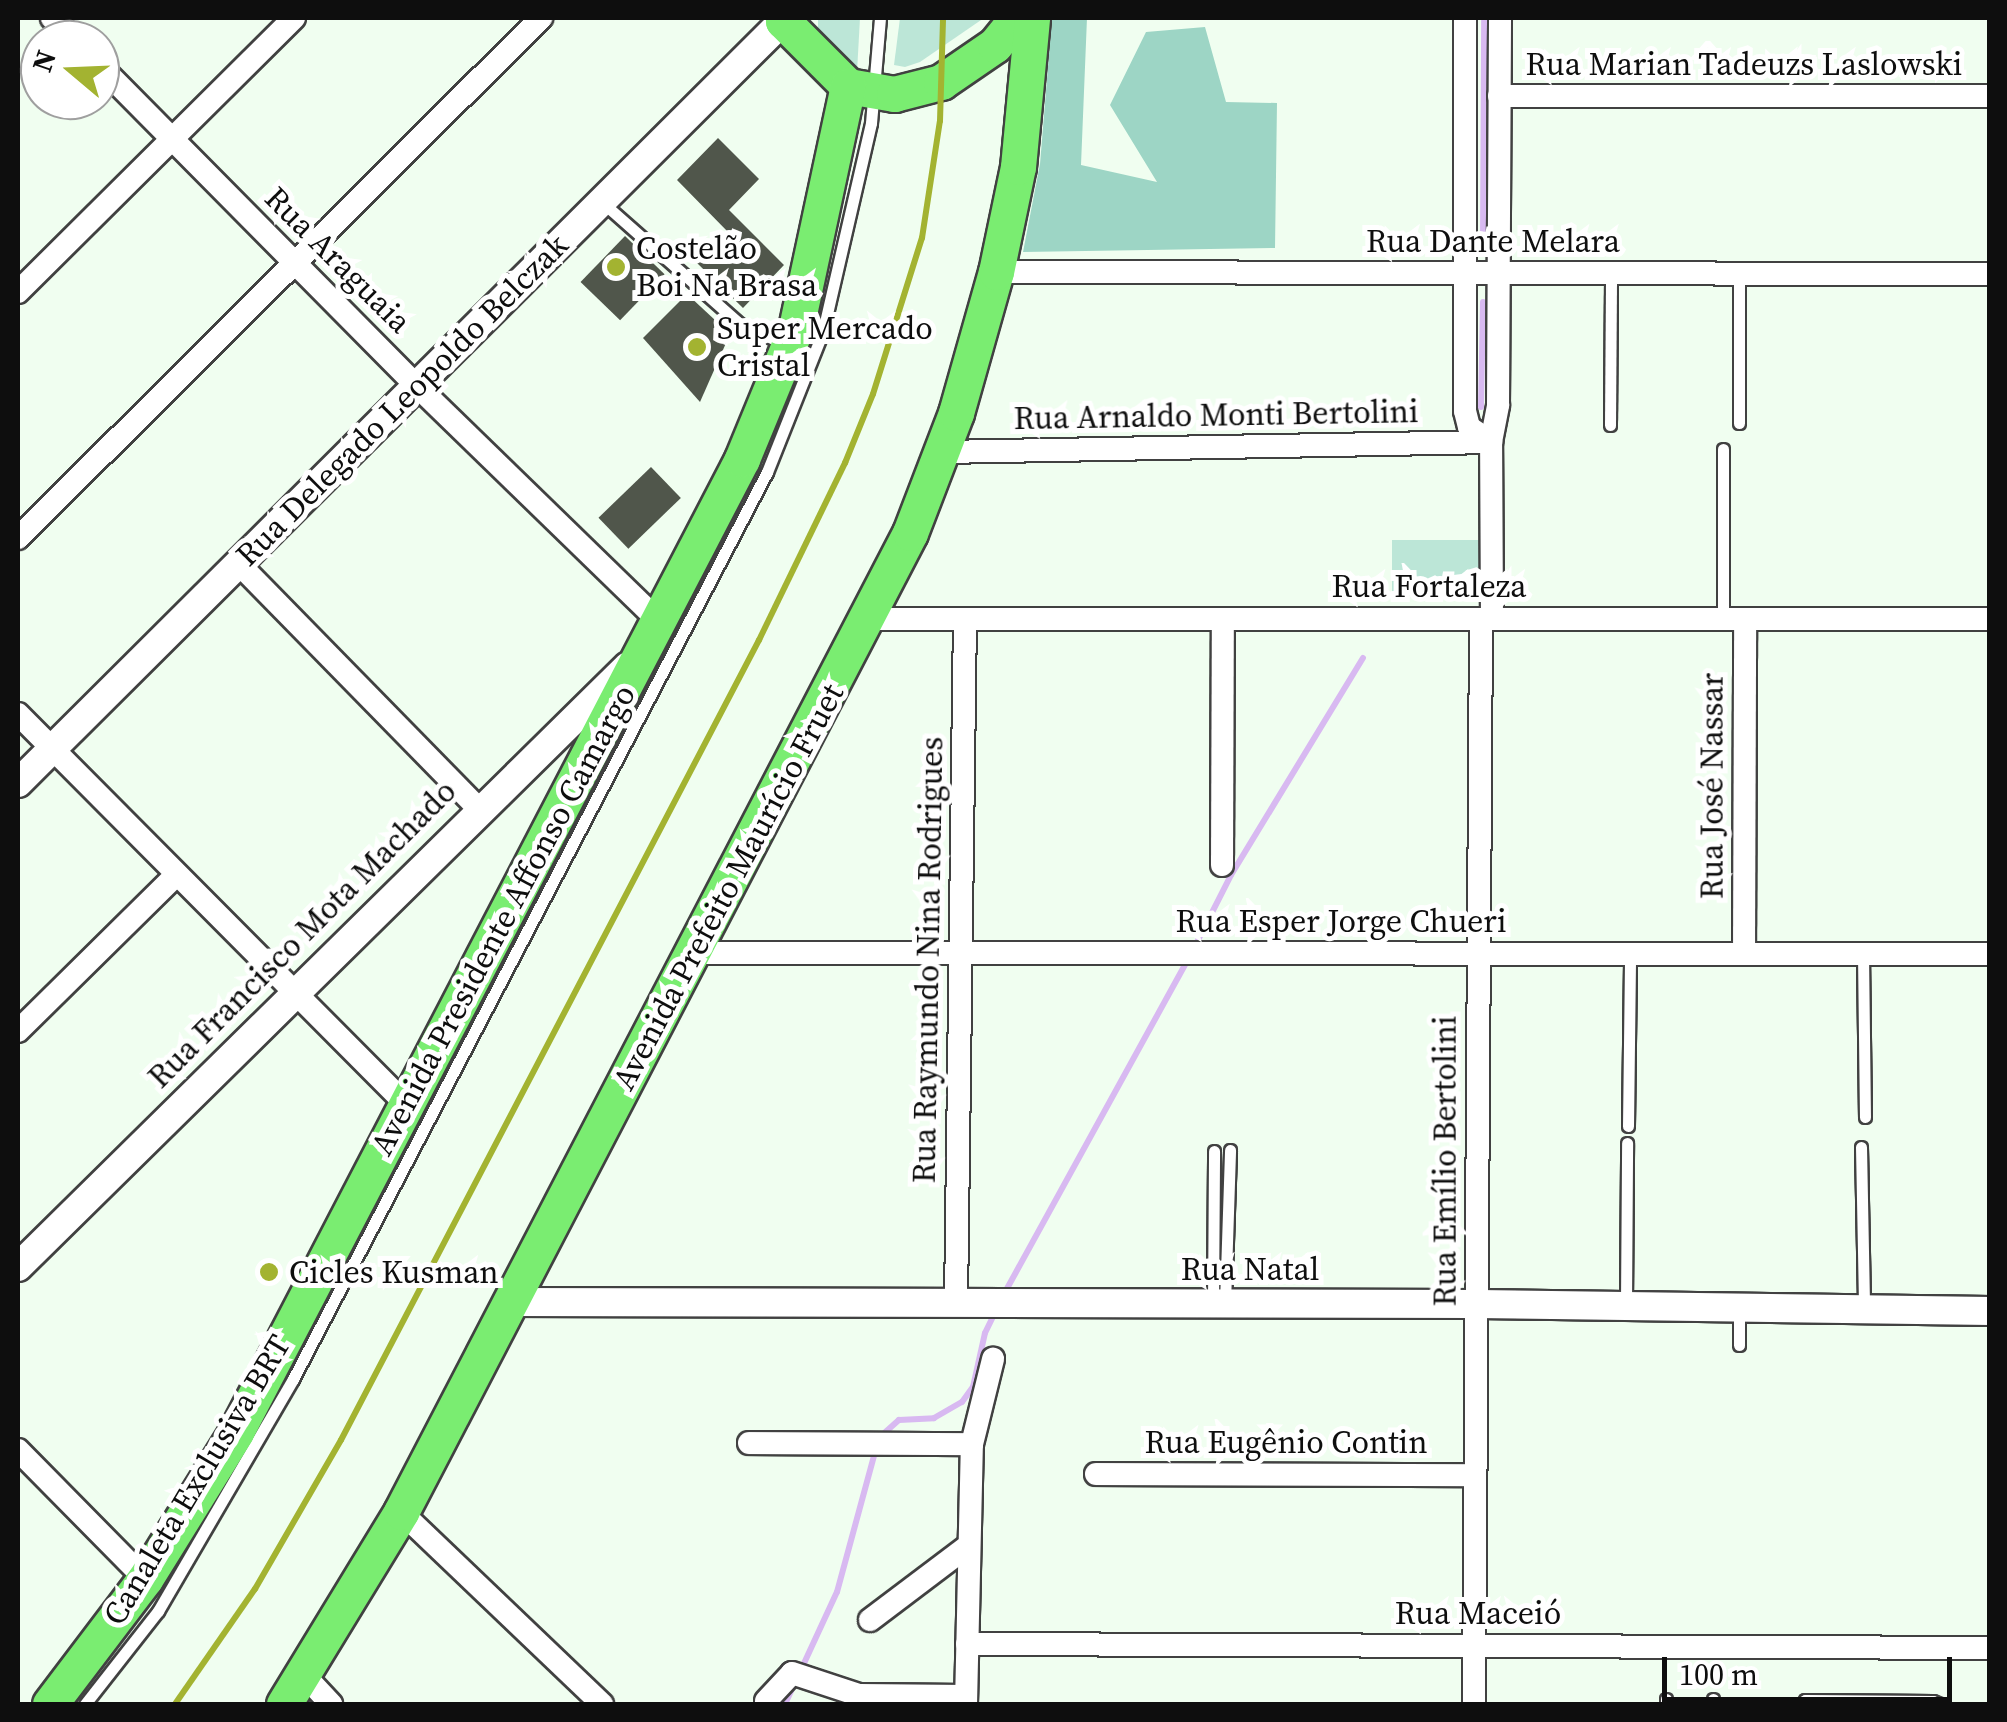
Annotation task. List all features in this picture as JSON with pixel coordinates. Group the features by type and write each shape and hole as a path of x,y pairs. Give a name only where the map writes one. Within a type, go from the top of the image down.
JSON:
{"main road":[{"path":"783,19 862,90 916,90 941,82 995,45 1017,18"},
{"name":"Avenida Prefeito Maurício Fruet","path":"284,1704 401,1512 868,618 942,452 996,272 1023,128 1032,18"},
{"name":"Avenida Presidente Affonso Camargo","path":"50,1704 145,1579 236,1432 660,623 742,459 791,346 862,90"}],"street":[{"path":"18,292 294,18"},
{"path":"18,538 541,18"},
{"path":"1465,18 1465,411 1470,427 1490,442"},
{"name":"Rua Emílio Bertolini","path":"1474,1704 1479,954 1490,442 1498,411 1500,18"},
{"name":"Rua Delegado Leopoldo Belczak","path":"18,783 783,19"},
{"name":"Rua Araguaia","path":"120,86 416,386 660,623"},
{"name":"Rua Marian Tadeuzs Laslowski","path":"1499,96 1990,96"},
{"name":"Rua Dante Melara","path":"996,272 1990,274"},
{"name":"Rua Arnaldo Monti Bertolini","path":"942,452 1490,442"},
{"path":"238,564 478,808"},
{"name":"Rua Fortaleza","path":"868,618 1990,619"},
{"name":"Rua Raymundo Nina Rodrigues","path":"965,618 961,953 980,1303"},
{"path":"1222,865 1224,619"},
{"name":"Rua José Nassar","path":"1734,619 1744,954"},
{"name":"Rua Francisco Mota Machado","path":"18,1267 478,808 624,669 642,657"},
{"path":"18,714 406,1104"},
{"path":"18,1031 177,874"},
{"name":"Rua Esper Jorge Chueri","path":"693,953 1990,954"},
{"name":"Rua Natal","path":"510,1302 1476,1304 1990,1311"},
{"path":"766,1702 802,1676 859,1694 966,1700 972,1444 993,1360"},
{"path":"749,1443 972,1444"},
{"path":"18,1450 145,1579"},
{"name":"Rua Eugênio Contin","path":"1096,1474 1475,1475"},
{"path":"401,1512 602,1704"},
{"path":"870,1620 968,1546"},
{"name":"Rua Maceió","path":"967,1644 1990,1648"},
{"path":"304,1676 332,1704"}],"lane":[{"name":"Canaleta Exclusiva BRT","path":"85,1704 158,1611 293,1379 766,472 823,331 862,90 880,18"},
{"path":"602,202 740,324 791,346"},
{"path":"1610,426 1611,273"},
{"path":"1739,274 1739,424"},
{"path":"1724,449 1734,619"},
{"path":"1628,1126 1630,954"},
{"path":"1863,954 1866,1117"},
{"path":"1626,1306 1627,1143"},
{"path":"1861,1147 1864,1309"},
{"path":"1219,1304 1230,1150"},
{"path":"1214,1151 1219,1304"},
{"path":"1739,1307 1739,1346"},
{"path":"1805,1704 1805,1700 1940,1704"}],"shaded area":[{"path":"818,18 860,18 857,72 818,31"},
{"path":"900,18 984,18 920,62 905,67 894,65"},
{"path":"1052,18 1087,18 1081,165 1157,182 1110,105 1146,32 1205,27 1226,102 1277,103 1275,248 1023,252 1040,164"},
{"path":"1392,540 1479,540 1479,596 1392,596"}],"building":[{"path":"718,138 759,179 729,210 784,265 743,308 697,263 728,232 677,180"},
{"path":"625,236 665,274 620,320 581,282"},
{"path":"687,294 730,334 700,402 643,338"},
{"path":"651,467 681,498 628,549 598,518"}],"waterway":[{"path":"1483,241 1484,18"},
{"path":"1481,407 1483,302"},
{"path":"1194,948 1231,875 1363,658"},
{"path":"1004,1294 1188,959"},
{"path":"881,1436 899,1420 934,1418 962,1402 973,1387 985,1333 996,1310"},
{"path":"800,1672 837,1592 876,1448"},
{"path":"785,1704 795,1683"}],"railway":[{"path":"175,1704 255,1589 341,1440 759,640 845,463 873,394 922,238 940,121 943,18"}],"place":[{"name":"Costelão Boi Na Brasa","path":"616,267"},
{"name":"Super Mercado Cristal","path":"697,347"},
{"name":"Cicles Kusman","path":"269,1272"}]}
